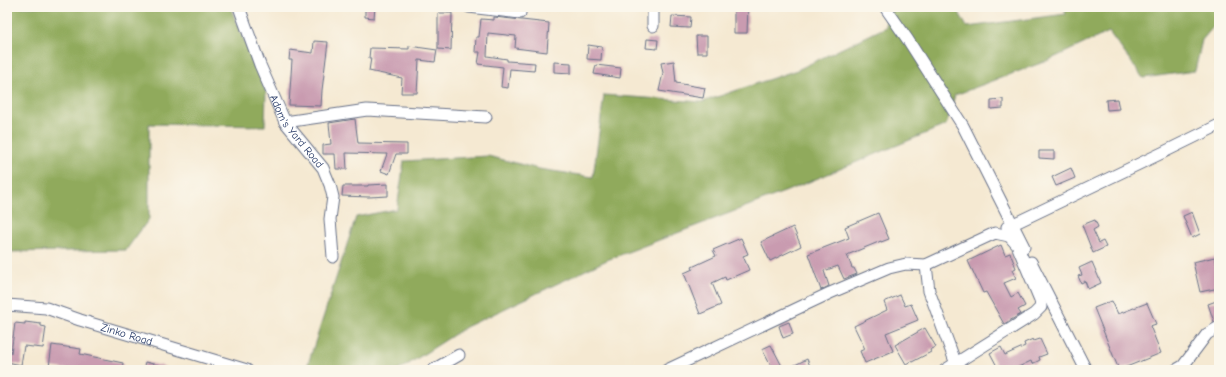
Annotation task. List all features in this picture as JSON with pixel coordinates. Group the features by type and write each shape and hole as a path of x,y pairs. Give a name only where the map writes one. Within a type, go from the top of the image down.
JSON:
{"street":[{"name":"Adom's Yard Road","path":"239,7 260,65 285,122 323,168 330,185 333,197 330,219 333,257"},
{"path":"469,7 520,13"},
{"path":"653,7 653,26"},
{"path":"885,7 963,126 1086,370"},
{"path":"285,122 367,110 486,118"},
{"path":"667,370 830,293 889,268 906,264 926,265 1158,156 1219,125"},
{"path":"944,370 958,367 1034,314 1041,307 1040,300 1017,245 1009,236 995,233"},
{"path":"926,265 929,291 958,367"},
{"name":"Zinko Road","path":"7,305 46,308 80,320 247,370"},
{"path":"1176,370 1182,366 1207,334 1219,327"},
{"path":"433,370 459,355"}],"green space":[{"path":"7,7 230,7 266,92 265,126 149,124 149,219 126,250 7,252"},
{"path":"886,7 901,7 906,13 914,7 956,7 967,27 1066,14 1064,7 1219,7 1219,20 1202,40 1195,71 1143,78 1109,32 1049,60 955,95 946,125 787,191 607,260 466,327 399,370 306,370 356,217 397,209 404,161 488,156 539,169 593,177 604,95 702,102 797,70 886,27"}],"building":[{"path":"365,7 375,7 374,18 365,17"},
{"path":"734,7 748,7 747,33 734,33"},
{"path":"438,13 452,13 451,50 438,49"},
{"path":"672,16 691,17 690,28 671,27"},
{"path":"494,17 549,23 547,52 515,48 516,36 488,33 487,56 507,59 507,61 535,63 534,71 510,69 508,88 501,87 503,67 478,64 480,52 475,52 476,37 479,37 481,19 494,20"},
{"path":"696,36 707,36 707,53 697,53"},
{"path":"647,39 658,40 657,49 646,48"},
{"path":"314,41 328,42 321,106 289,105 292,60 289,60 290,50 313,53"},
{"path":"588,45 602,47 601,60 587,59"},
{"path":"409,46 437,50 435,62 419,60 417,93 401,93 402,78 369,71 371,58 369,58 370,48 409,49"},
{"path":"674,61 676,83 705,88 703,98 659,91 663,73 661,63"},
{"path":"554,62 571,63 571,73 554,72"},
{"path":"596,65 621,68 620,78 594,74"},
{"path":"1003,99 1003,108 991,109 991,100"},
{"path":"1117,99 1119,109 1107,110 1106,100"},
{"path":"355,119 358,143 407,144 407,154 396,154 389,174 381,171 387,154 346,153 347,169 336,169 335,154 323,154 323,145 331,144 329,123"},
{"path":"1039,151 1054,151 1054,159 1039,158"},
{"path":"1071,168 1075,178 1056,186 1052,177"},
{"path":"388,184 388,196 342,196 343,186"},
{"path":"1192,212 1200,234 1192,238 1183,216"},
{"path":"878,213 889,239 847,255 852,268 854,268 857,274 844,279 838,266 824,271 829,286 821,290 808,254 849,238 845,227"},
{"path":"1095,220 1098,227 1093,230 1099,243 1103,241 1106,247 1093,253 1082,225"},
{"path":"793,227 801,246 770,261 761,242"},
{"path":"741,238 748,254 743,256 749,270 726,280 725,277 712,283 721,305 700,314 684,273 693,269 692,267 716,256 713,250"},
{"path":"1001,245 1005,255 1010,253 1016,268 1012,270 1016,278 1004,283 1011,297 1018,293 1025,306 1018,310 1021,314 1004,324 986,292 983,293 968,261"},
{"path":"1215,257 1219,274 1219,288 1200,292 1193,262"},
{"path":"1092,262 1101,283 1088,289 1085,281 1081,283 1078,276 1082,275 1079,268"},
{"path":"900,295 905,306 911,304 918,320 886,333 893,351 865,363 860,351 865,349 854,326 887,310 884,302"},
{"path":"1219,300 1219,320 1214,322 1208,304"},
{"path":"1112,301 1118,314 1147,303 1156,324 1150,326 1161,353 1119,370 1094,308"},
{"path":"25,322 41,324 41,326 46,327 43,348 24,346 21,365 7,362 7,353 11,353 15,323 25,324"},
{"path":"789,322 793,334 783,338 779,326"},
{"path":"925,328 936,347 930,350 931,352 906,364 895,345"},
{"path":"1033,339 1034,341 1040,339 1047,354 1039,357 1040,360 1032,364 1031,361 1012,370 999,370 990,353 1001,347 1005,355 1025,346 1024,343"},
{"path":"52,345 81,349 80,354 123,363 122,370 72,370 49,367"},
{"path":"771,345 782,366 774,370 762,349"},
{"path":"807,359 810,366 803,370 785,370"},
{"path":"145,362 166,367 166,370 143,370"}]}
